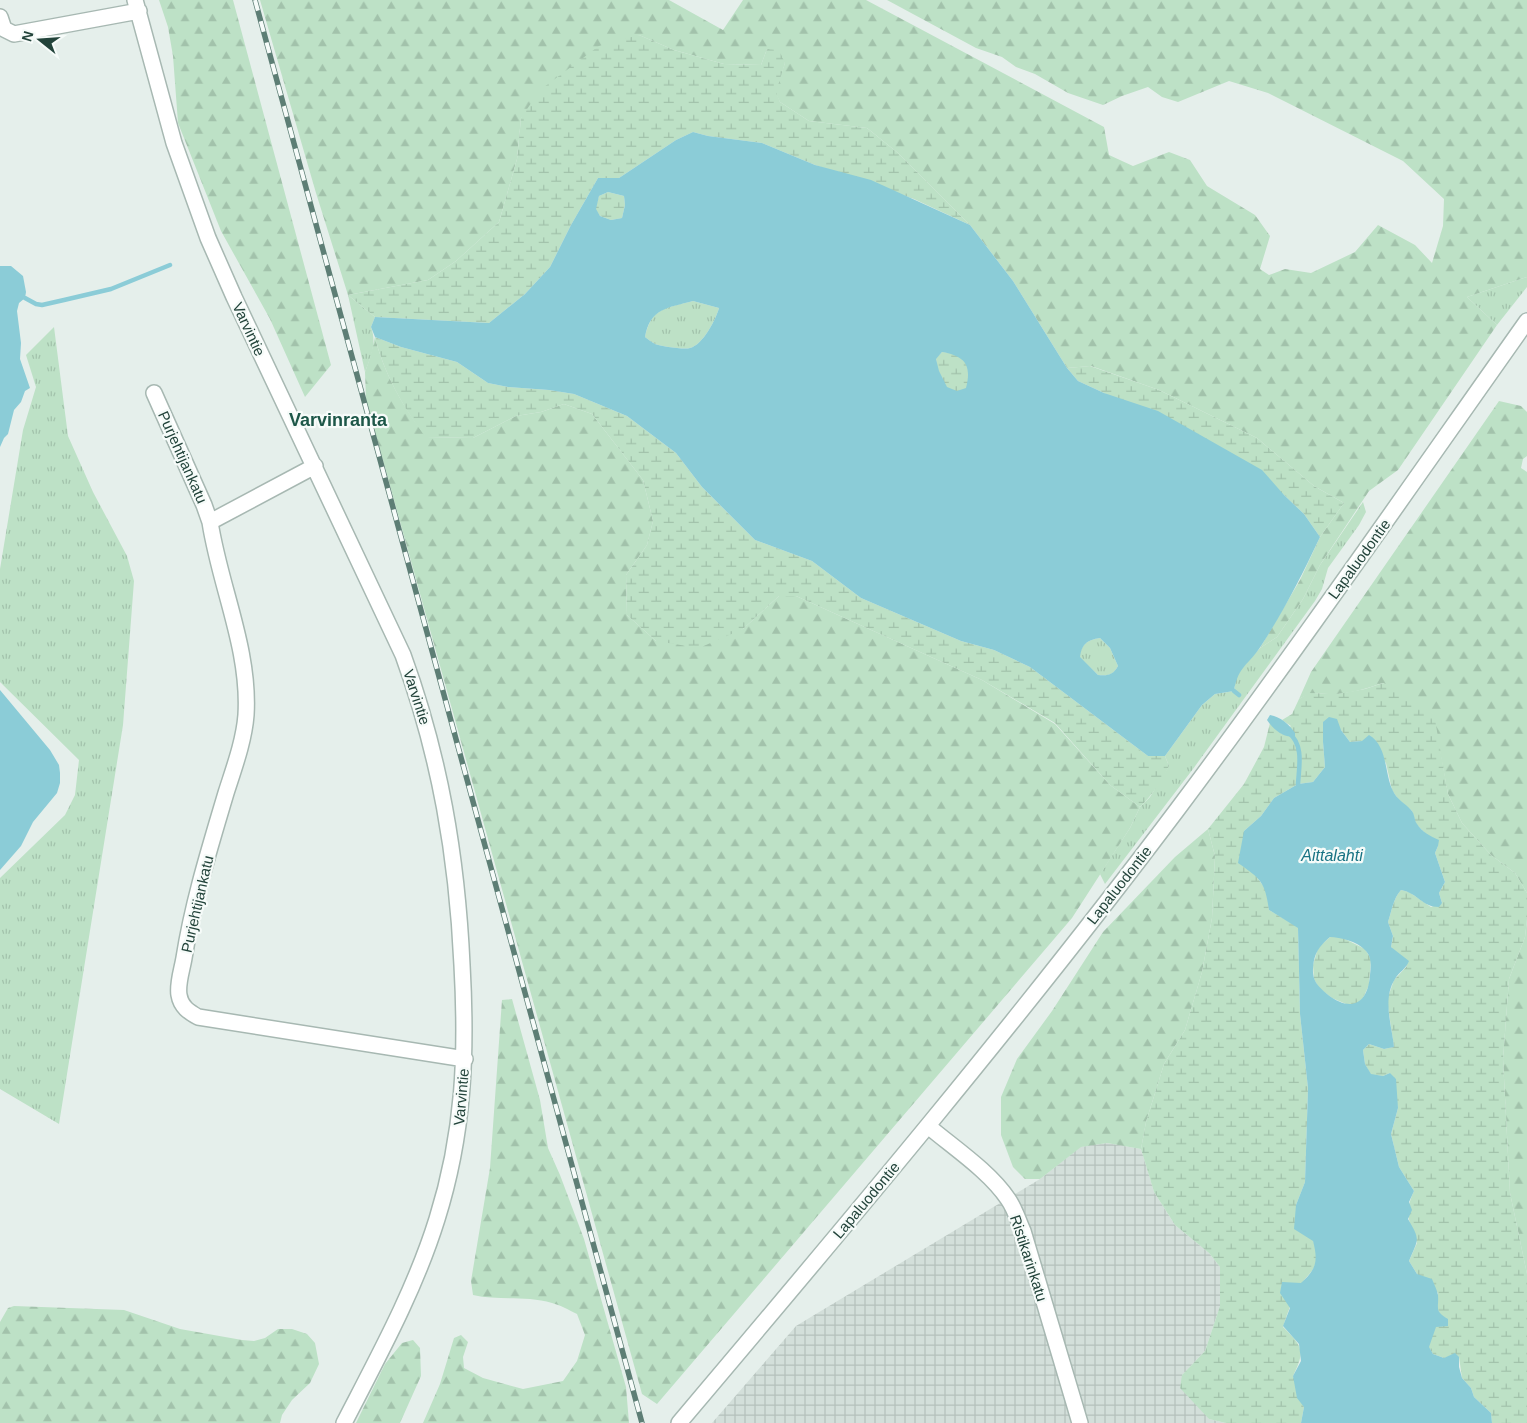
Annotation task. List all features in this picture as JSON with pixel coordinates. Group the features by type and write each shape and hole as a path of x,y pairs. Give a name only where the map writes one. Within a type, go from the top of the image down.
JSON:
{"street":[{"path":"0,16 4,29 14,34 137,6"},
{"name":"Varvintie","path":"137,6 174,143 205,229 234,297 403,655 422,709 445,804 456,882 463,982 465,1059 459,1127 437,1220 398,1316 344,1423"},
{"name":"Lapaluodontie","path":"683,1419 928,1126 1035,993 1176,811 1261,696 1527,321"},
{"name":"Purjehtijankatu","path":"154,393 210,522 242,659 246,717 190,922 179,988 181,1001 190,1013 198,1017 465,1059"},
{"name":"Purjehtijankatu","path":"210,522 315,466"},
{"name":"Ristikarinkatu","path":"928,1126 989,1177 1008,1199 1023,1231 1080,1423"}],"shaded area":[{"path":"1107,1143 1141,1149 1154,1192 1175,1225 1209,1253 1220,1267 1220,1306 1205,1351 1182,1375 1209,1419 1226,1423 712,1423 796,1326 1040,1179 1080,1147"}],"green space":[{"path":"159,0 233,0 331,365 305,397 270,319 221,231 178,123 173,56 168,27"},
{"path":"260,0 669,0 723,30 743,0 866,0 1104,127 1109,155 1133,166 1169,152 1190,160 1207,186 1255,215 1270,236 1260,269 1269,275 1285,269 1311,273 1355,252 1378,225 1415,245 1432,263 1443,226 1444,199 1403,161 1268,93 1229,81 1178,102 1162,97 1148,87 1103,105 1068,93 1035,74 1016,67 1002,57 976,48 887,0 1527,0 1527,277 1467,297 1497,325 1398,470 1369,491 1320,565 1303,599 1277,637 1260,648 1300,580 1320,537 1344,503 1314,486 1257,438 1159,390 1091,366 1067,368 1013,281 970,225 898,153 867,128 809,121 780,102 775,92 785,63 767,49 761,65 724,64 674,50 639,35 521,118 517,159 499,222 456,261 428,280 348,295 316,193"},
{"path":"639,35 674,50 724,64 761,65 767,49 779,50 785,63 776,92 780,102 809,121 867,128 898,153 970,225 914,199 815,165 762,143 708,136 693,132 676,140 619,178 598,178 550,267 525,294 489,323 375,317 348,295 428,280 456,261 499,222 517,159 521,118 540,90 599,46"},
{"path":"608,192 624,196 625,205 622,218 611,220 600,216 595,209 599,196"},
{"path":"1527,277 1527,287 1497,325 1467,297"},
{"path":"348,295 375,317 371,327 373,333 372,350 365,372"},
{"path":"693,301 719,308 708,331 695,346 690,348 667,347 655,344 645,337 651,320 661,310"},
{"path":"54,327 68,436 93,492 127,556 134,581 123,725 59,1124 0,1089 0,878 65,815 75,795 79,760 0,682 0,569 23,430 36,387 26,355"},
{"path":"375,337 383,363 395,390 410,415 427,437 473,438 516,416 541,412 564,404 592,414 643,480 653,521 647,545 626,575 627,615 656,641 743,629 779,596 796,596 982,680 1055,724 1110,785 1140,807 1130,828 1072,918 657,1404 642,1394 366,399 365,372"},
{"path":"375,337 401,347 457,362 488,383 574,394 627,416 676,453 702,487 755,540 812,561 861,598 961,641 994,650 1030,667 1148,756 1165,756 1169,766 1166,772 1149,798 1140,807 1110,785 1055,723 982,680 796,596 779,596 743,629 699,648 656,641 627,615 626,575 647,545 653,521 643,480 592,414 564,404 541,412 516,416 473,438 426,437 395,390 383,363"},
{"path":"942,352 966,354 982,402 938,385 936,358"},
{"path":"1090,366 1159,390 1257,438 1314,486 1344,503 1320,537 1304,514 1284,495 1104,393 1078,381 1067,368"},
{"path":"1499,401 1521,406 1527,412 1527,456 1523,459 1521,468 1527,472 1527,893 1515,873 1491,855 1462,823 1448,794 1433,714 1383,683 1348,693 1314,694 1299,699 1311,672"},
{"path":"1363,502 1366,512 1359,525 1328,568 1322,589 1315,601 1193,769 1105,884 1100,874 1130,828 1140,807 1150,797 1169,766 1165,756 1202,705 1215,694 1234,691 1236,678 1242,668 1260,648 1277,637 1303,599 1320,565"},
{"path":"1100,638 1110,648 1118,666 1108,675 1098,675 1079,657 1086,643"},
{"path":"1383,683 1395,688 1434,714 1448,794 1462,823 1491,855 1515,873 1527,893 1525,937 1509,979 1503,1059 1510,1193 1527,1274 1527,1423 1492,1423 1491,1413 1474,1397 1471,1388 1462,1378 1459,1357 1444,1358 1433,1354 1428,1346 1440,1314 1437,1309 1438,1293 1417,1274 1409,1261 1417,1243 1408,1211 1414,1191 1399,1167 1391,1134 1398,1108 1390,1073 1383,1076 1371,1075 1365,1064 1363,1050 1369,1044 1384,1049 1394,1047 1387,1000 1394,980 1407,966 1391,947 1393,936 1388,922 1396,897 1401,890 1409,892 1431,907 1442,903 1439,893 1445,882 1435,853 1438,846 1416,824 1412,811 1398,799 1392,790 1386,763 1362,741 1350,742 1341,730 1323,742 1325,767 1313,782 1298,784 1274,798 1261,816 1244,831 1256,876 1267,891 1269,910 1298,927 1300,1014 1308,1088 1305,1182 1296,1205 1312,1238 1317,1256 1314,1268 1296,1293 1283,1327 1298,1344 1301,1354 1293,1376 1304,1407 1301,1423 1226,1423 1209,1419 1180,1388 1182,1375 1205,1351 1220,1306 1220,1267 1209,1253 1175,1225 1154,1192 1141,1149 1146,1122 1164,1064 1185,1030 1202,972 1212,918 1215,856 1208,829 1244,784 1264,747 1270,723 1282,734 1291,726 1282,720 1292,714 1299,699 1309,693 1338,694 1365,689"},
{"path":"1208,829 1215,856 1212,918 1202,972 1185,1030 1164,1064 1146,1122 1141,1149 1107,1143 1081,1147 1040,1179 1025,1179 1013,1167 1001,1135 1001,1097 1017,1059 1052,1011 1103,932 1175,857"},
{"path":"1527,919 1527,1274 1510,1193 1503,1059 1509,979 1525,937"},
{"path":"1330,937 1341,937 1365,949 1371,959 1369,985 1363,998 1357,1004 1346,1004 1332,998 1319,988 1314,979 1313,965 1318,948"},
{"path":"512,999 540,1100 548,1148 584,1239 626,1387 629,1423 423,1423 440,1384 454,1338 461,1335 468,1342 463,1357 464,1368 483,1378 523,1389 563,1381 577,1361 585,1335 577,1314 555,1304 532,1299 492,1298 473,1295 471,1281 490,1168 502,1000"},
{"path":"14,1306 124,1310 180,1329 254,1341 265,1338 278,1329 292,1329 307,1334 315,1343 319,1364 310,1383 292,1400 282,1415 280,1423 0,1423 0,1322 8,1308"},
{"path":"413,1340 420,1348 421,1376 400,1423 356,1423 385,1364 402,1343"}],"water":[{"path":"693,132 708,136 762,143 815,165 871,180 970,225 1013,281 1067,368 1078,381 1104,393 1158,411 1262,470 1304,514 1320,537 1277,620 1257,652 1241,671 1234,691 1215,694 1202,705 1165,756 1148,756 1030,667 994,650 961,641 861,598 812,561 755,540 702,487 676,453 627,416 574,394 488,383 457,362 401,347 375,337 371,327 375,317 489,323 525,294 550,267 598,178 619,178 676,140","holes":["608,192 624,196 625,205 622,218 611,220 600,216 596,209 599,196","693,301 719,308 712,325 704,337 695,346 690,348 667,347 655,344 645,337 651,320 661,311","942,352 961,359 965,363 968,373 966,388 957,391 947,387 939,371 936,359","1100,638 1110,648 1118,666 1110,674 1098,675 1080,657 1082,649 1088,641"]},
{"path":"0,266 11,266 23,276 26,292 25,298 19,303 17,311 21,343 20,359 30,388 25,391 21,402 14,410 8,434 0,447"},
{"path":"0,690 50,750 59,765 60,783 57,793 33,822 21,846 0,870"},
{"path":"1270,715 1278,717 1287,724 1295,733 1295,736 1283,735 1272,727 1267,720"},
{"name":"Aittalahti","path":"1329,717 1337,719 1341,730 1350,742 1362,741 1369,735 1375,740 1383,753 1390,784 1395,794 1412,812 1421,829 1439,840 1435,853 1445,882 1439,893 1442,903 1439,907 1428,905 1412,894 1401,890 1394,901 1388,922 1393,936 1391,947 1409,961 1395,979 1389,995 1388,1004 1394,1047 1384,1049 1369,1044 1363,1050 1365,1064 1371,1074 1383,1076 1390,1073 1396,1079 1398,1108 1391,1134 1399,1167 1414,1191 1409,1202 1412,1210 1408,1219 1417,1240 1409,1261 1417,1274 1432,1279 1438,1295 1439,1312 1448,1319 1448,1326 1436,1327 1429,1347 1433,1354 1444,1358 1455,1353 1459,1357 1462,1378 1471,1388 1474,1397 1491,1413 1492,1423 1301,1423 1304,1407 1297,1398 1293,1376 1301,1361 1299,1344 1283,1326 1290,1308 1280,1293 1282,1282 1301,1283 1313,1269 1316,1259 1313,1241 1294,1229 1296,1205 1305,1182 1308,1088 1300,1014 1298,928 1269,910 1266,893 1261,882 1238,863 1244,831 1261,816 1274,798 1298,784 1313,782 1325,767 1323,722","holes":["1330,937 1358,945 1365,950 1370,958 1371,968 1366,993 1362,999 1351,1004 1336,1000 1322,990 1315,980 1313,973 1317,953"]}],"waterway":[{"path":"25,298 42,305 64,300 111,289 170,265"},
{"path":"1234,691 1239,695"},
{"path":"1289,733 1294,738 1299,750 1298,784"}],"railway":[{"path":"255,0 642,1423"}],"district":[{"name":"Varvinranta","path":"338,420"}]}
